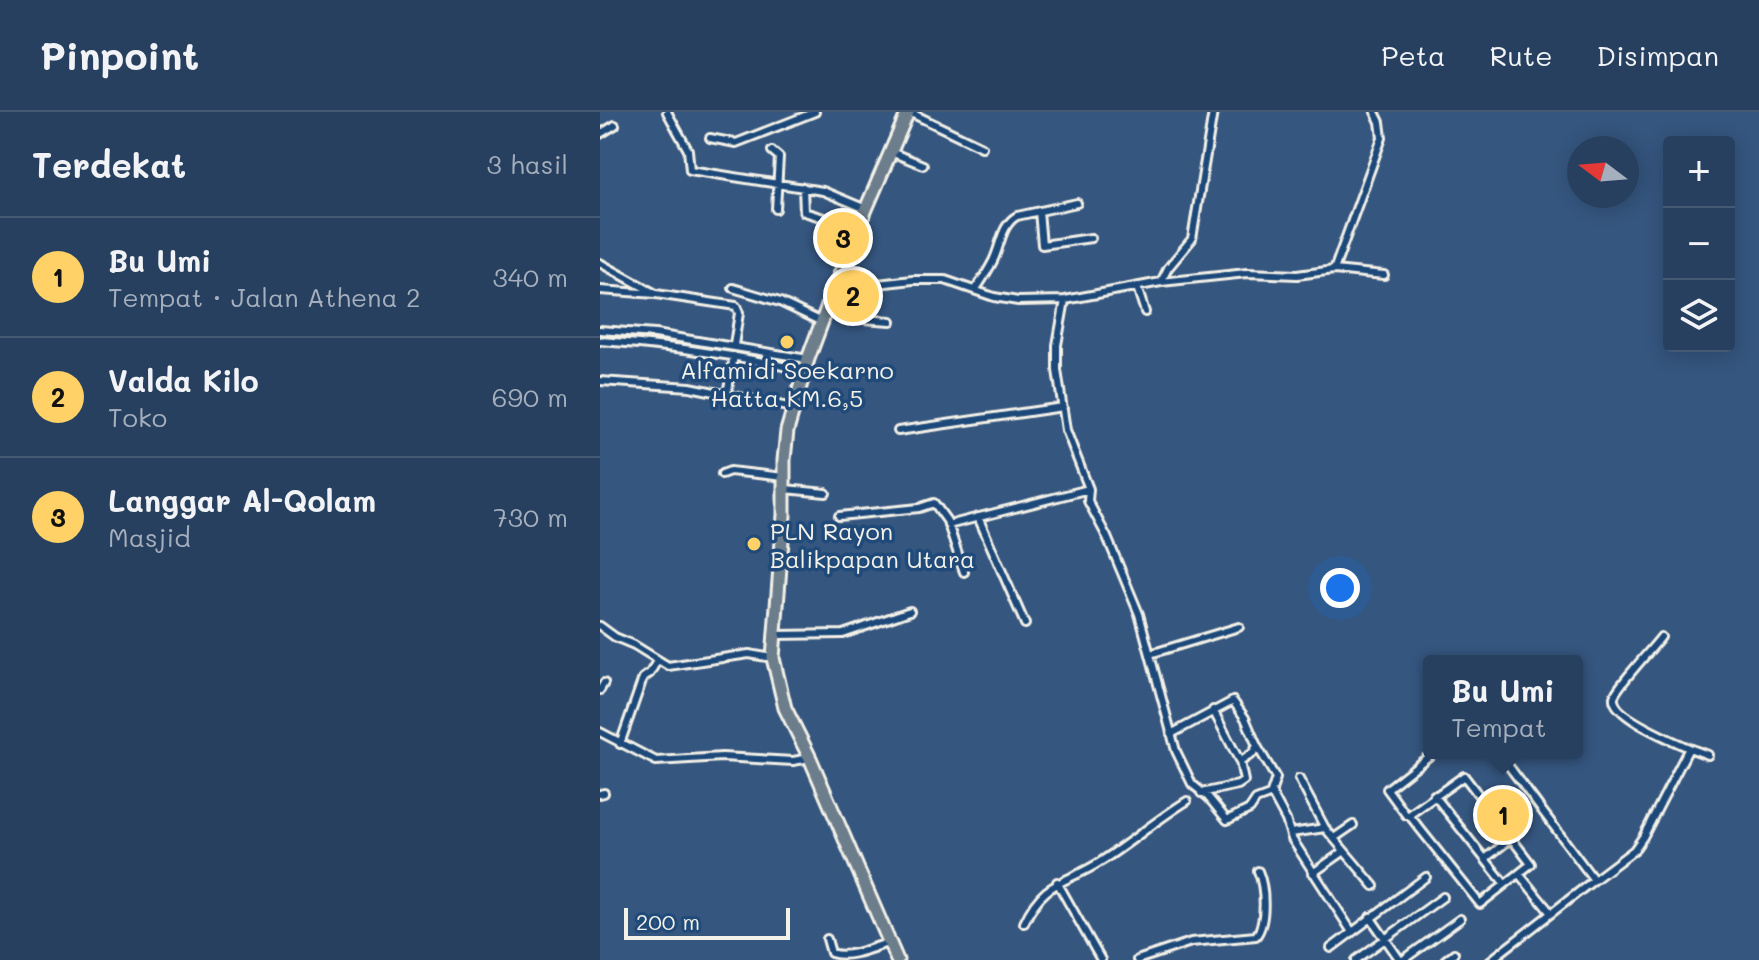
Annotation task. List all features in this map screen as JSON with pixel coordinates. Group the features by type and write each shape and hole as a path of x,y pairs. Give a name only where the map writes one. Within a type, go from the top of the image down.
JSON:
{"highway":[{"path":"897,960 810,758 785,708 773,658 787,431 808,359 830,300 908,112"}],"street":[{"path":"667,112 688,150 690,170 823,191 866,209"},
{"path":"710,138 736,143 815,112"},
{"path":"908,112 982,147"},
{"path":"1161,282 1168,268 1192,239 1213,112"},
{"path":"1334,270 1382,138 1375,112"},
{"path":"600,134 615,125"},
{"path":"772,151 779,157 776,209"},
{"path":"891,152 923,165"},
{"path":"803,187 805,213 837,222"},
{"path":"976,289 992,264 1011,219 1077,203"},
{"path":"1039,211 1041,244 1091,238"},
{"path":"600,263 656,294"},
{"path":"838,281 868,285 935,279 955,281 1006,300 1065,300 1161,282 1247,273 1297,275 1334,270 1384,275"},
{"path":"1137,287 1145,312"},
{"path":"733,288 780,302 822,322"},
{"path":"600,290 656,294 736,306 739,313 734,345"},
{"path":"830,300 855,308 863,319 891,321"},
{"path":"1065,300 1056,358 1066,430 1089,489 1088,503 1107,537 1139,614 1171,734 1192,784 1227,820 1250,809 1256,800 1271,793 1275,774 1257,746 1236,702 1225,703 1171,734"},
{"path":"600,330 649,333 808,359"},
{"path":"647,344 649,333"},
{"path":"600,341 734,356 805,371"},
{"path":"727,394 734,356"},
{"path":"600,381 660,383 793,408"},
{"path":"898,431 1063,407"},
{"path":"722,474 730,471 826,493"},
{"path":"948,525 1089,489"},
{"path":"839,516 919,508 934,503 948,525 964,572"},
{"path":"978,517 1025,624"},
{"path":"775,635 853,633 910,611"},
{"path":"600,626 657,661 672,666 749,654 773,658"},
{"path":"1150,654 1239,627"},
{"path":"1661,637 1620,685 1614,696 1615,702 1622,713 1708,755"},
{"path":"620,744 643,678 657,661"},
{"path":"1201,793 1242,783 1240,762 1213,710"},
{"path":"600,732 656,761 722,757 793,761 810,758"},
{"path":"1240,762 1257,746"},
{"path":"1491,960 1634,850 1689,748"},
{"path":"1409,815 1463,775 1513,837 1531,862 1530,865 1480,904 1387,789 1425,759"},
{"path":"1503,759 1594,880"},
{"path":"1299,779 1325,828 1374,886"},
{"path":"1271,793 1292,839 1352,932"},
{"path":"1434,795 1504,883"},
{"path":"1024,923 1040,898 1057,882 1100,862 1187,801"},
{"path":"1334,838 1353,825"},
{"path":"1291,833 1325,828"},
{"path":"1486,858 1513,837"},
{"path":"1313,873 1343,852"},
{"path":"1137,960 1191,942 1256,936 1261,929 1262,913 1262,884 1258,871"},
{"path":"1519,874 1550,912"},
{"path":"1331,948 1426,877"},
{"path":"1057,882 1101,960"},
{"path":"1356,960 1443,897"},
{"path":"1370,917 1402,960 1460,919"},
{"path":"827,939 831,953 835,955 854,953 890,942"},
{"path":"1445,960 1454,953"}],"place":[{"name":"Langgar Al-Qolam","path":"843,238"},
{"name":"Valda Kilo","path":"853,296"},
{"name":"Alfamidi Soekarno Hatta KM.6,5","path":"787,342"},
{"name":"PLN Rayon Balikpapan Utara","path":"754,544"},
{"name":"Bu Umi","path":"1503,815"}]}
